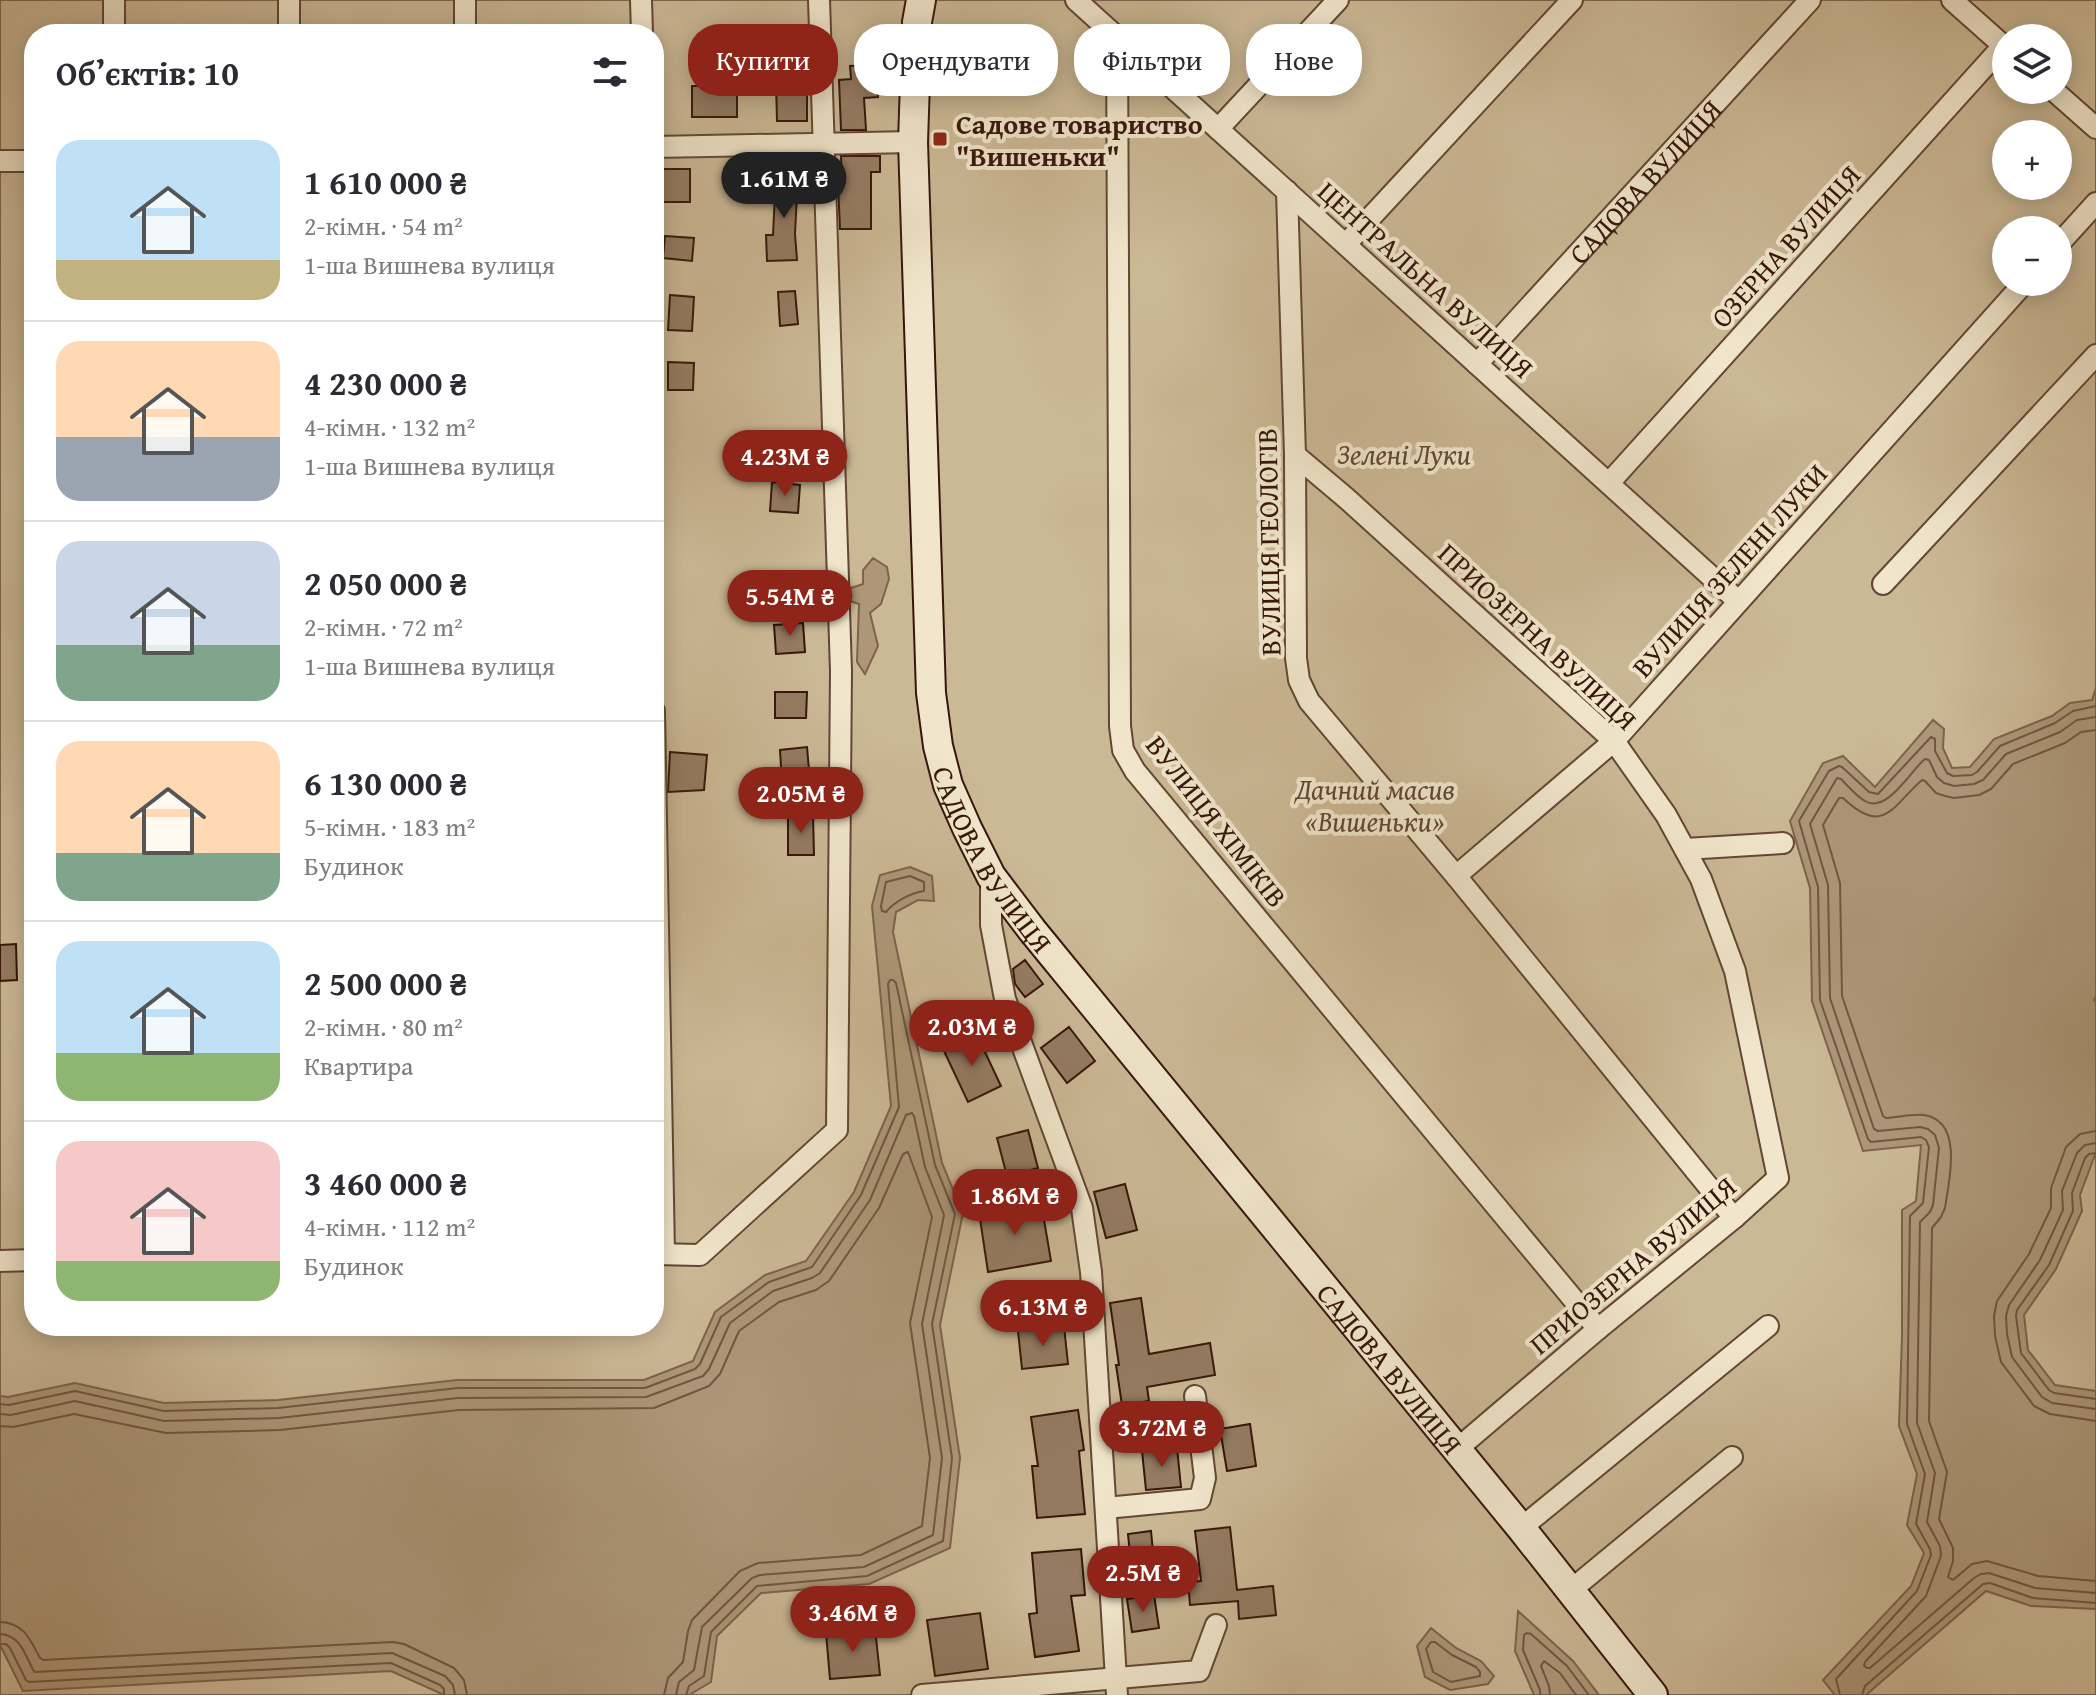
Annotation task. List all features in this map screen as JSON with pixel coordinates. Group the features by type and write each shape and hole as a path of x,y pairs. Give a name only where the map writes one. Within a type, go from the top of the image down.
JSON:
{"street":[{"path":"114,0 114,24"},
{"path":"289,0 289,24"},
{"path":"465,0 465,24"},
{"path":"641,0 642,24"},
{"path":"664,1254 700,1255 837,1130 841,671 819,0"},
{"name":"САДОВА ВУЛИЦЯ","path":"921,0 917,22 913,142 931,693 938,746 948,785 991,876 1032,930 1521,1528 1653,1695"},
{"path":"1218,129 1338,0"},
{"path":"1346,244 1572,0"},
{"name":"САДОВА ВУЛИЦЯ","path":"1477,364 1810,0"},
{"path":"1952,0 1992,35"},
{"name":"ЦЕНТРАЛЬНА ВУЛИЦЯ","path":"1085,3 1105,24"},
{"name":"ОЗЕРНА ВУЛИЦЯ","path":"1609,483 1992,61"},
{"name":"ВУЛИЦЯ ХІМІКІВ","path":"1117,96 1120,726 1123,750 1135,771 1598,1329"},
{"name":"ЦЕНТРАЛЬНА ВУЛИЦЯ","path":"1182,96 1738,601"},
{"path":"2069,104 2096,128"},
{"path":"664,147 913,142"},
{"path":"0,161 24,161"},
{"name":"ВУЛИЦЯ ГЕОЛОГІВ","path":"1287,191 1295,455 1296,658 1299,680 1309,701 1456,876 1734,1218"},
{"path":"2072,230 2096,203"},
{"name":"ВУЛИЦЯ ЗЕЛЕНІ ЛУКИ","path":"1456,876 1614,741 2012,296"},
{"path":"1883,584 2096,355"},
{"name":"ПРИОЗЕРНА ВУЛИЦЯ","path":"1295,455 1614,741 1666,815 1701,879 1735,971 1778,1178 1456,1450"},
{"path":"1685,849 1783,843"},
{"path":"991,876 991,925 1005,999 1082,1208 1091,1272 1117,1687"},
{"path":"0,1261 24,1260"},
{"path":"1521,1528 1768,1326"},
{"path":"1106,1508 1200,1499 1205,1478 1195,1396"},
{"path":"1571,1590 1732,1457"},
{"path":"922,1695 1117,1687 1199,1671 1216,1625"}],"green space":[{"name":"Дачний масив «Вишеньки»","path":"0,0 2096,0 2096,1695 0,1695"}],"water":[{"path":"873,558 887,567 889,579 881,604 870,613 878,646 865,674 857,662 859,604 847,600 845,590 863,584 863,570"},
{"path":"2096,688 2096,1152 2080,1195 2082,1211 2056,1269 2024,1315 2028,1350 2055,1385 2096,1391 2096,1609 2031,1606 1986,1591 1866,1695 1835,1695 1823,1680 1911,1586 1924,1553 1907,1525 1917,1474 1899,1426 1902,1210 1916,1201 1921,1145 1863,1151 1812,1001 1810,888 1790,821 1823,763 1843,756 1875,787 1933,720 1944,729 1943,748 1952,768 1970,767 1994,739 2052,716 2070,703 2092,700"},
{"path":"910,867 932,876 934,901 918,900 896,912 893,932 942,1163 963,1213 940,1325 960,1458 950,1548 869,1584 761,1593 717,1636 711,1682 689,1695 444,1695 391,1671 23,1691 0,1645 0,1396 75,1383 164,1403 278,1400 457,1380 644,1380 693,1361 715,1312 765,1275 806,1261 854,1192 891,1106 872,906 880,875"},
{"path":"1518,1611 1573,1661 1599,1695 1534,1695 1515,1651"},
{"path":"1431,1628 1456,1648 1481,1661 1494,1676 1488,1684 1450,1690 1425,1677 1417,1646"}],"building":[{"path":"850,66 854,66 854,96 878,96 864,98 866,130 841,130 839,80 851,79"},
{"path":"692,96 737,96 737,117 692,117"},
{"path":"776,96 807,96 807,121 777,121"},
{"path":"841,156 880,156 880,172 871,172 871,229 840,229 838,184 842,184"},
{"path":"664,169 690,169 690,202 664,202"},
{"path":"776,173 798,174 797,260 767,261 766,235 773,235"},
{"path":"665,236 694,238 692,261 664,258"},
{"path":"795,291 798,324 780,326 778,292"},
{"path":"670,295 694,297 692,331 668,330"},
{"path":"668,362 694,363 693,390 668,390"},
{"path":"772,482 800,485 798,513 770,511"},
{"path":"803,623 805,652 776,654 774,625"},
{"path":"775,692 807,692 806,718 775,718"},
{"path":"807,747 810,782 782,784 780,750"},
{"path":"670,752 707,755 704,790 668,792"},
{"path":"788,815 813,815 814,855 788,855"},
{"path":"16,944 17,980 0,981 0,945"},
{"path":"1025,960 1043,984 1025,997 1015,984 1013,969"},
{"path":"1069,1027 1095,1061 1067,1083 1041,1048"},
{"path":"976,1033 1001,1086 968,1102 943,1049"},
{"path":"1028,1130 1038,1168 1007,1176 997,1138"},
{"path":"1125,1184 1137,1230 1106,1238 1094,1192"},
{"path":"1041,1202 1051,1261 988,1272 979,1212"},
{"path":"1141,1298 1149,1354 1210,1343 1215,1375 1147,1387 1149,1401 1122,1405 1110,1303"},
{"path":"1064,1326 1068,1364 1022,1369 1018,1331"},
{"path":"1078,1410 1084,1450 1079,1451 1085,1514 1037,1518 1032,1466 1038,1466 1031,1417"},
{"path":"1250,1424 1256,1466 1227,1471 1220,1429"},
{"path":"1177,1448 1181,1487 1146,1490 1142,1451"},
{"path":"1230,1527 1237,1590 1273,1586 1276,1615 1239,1619 1238,1601 1190,1605 1188,1582 1201,1581 1195,1531"},
{"path":"1151,1531 1154,1562 1131,1564 1128,1534"},
{"path":"1081,1549 1085,1595 1071,1596 1079,1651 1035,1657 1029,1614 1037,1613 1032,1553"},
{"path":"1154,1595 1159,1628 1132,1632 1127,1599"},
{"path":"980,1613 988,1669 935,1676 927,1620"},
{"path":"875,1628 880,1675 830,1679 826,1633"}],"place":[{"name":"Садове товариство \"Вишеньки\"","path":"940,139"}],"park label":[{"name":"Зелені Луки","path":"1404,453"}]}
